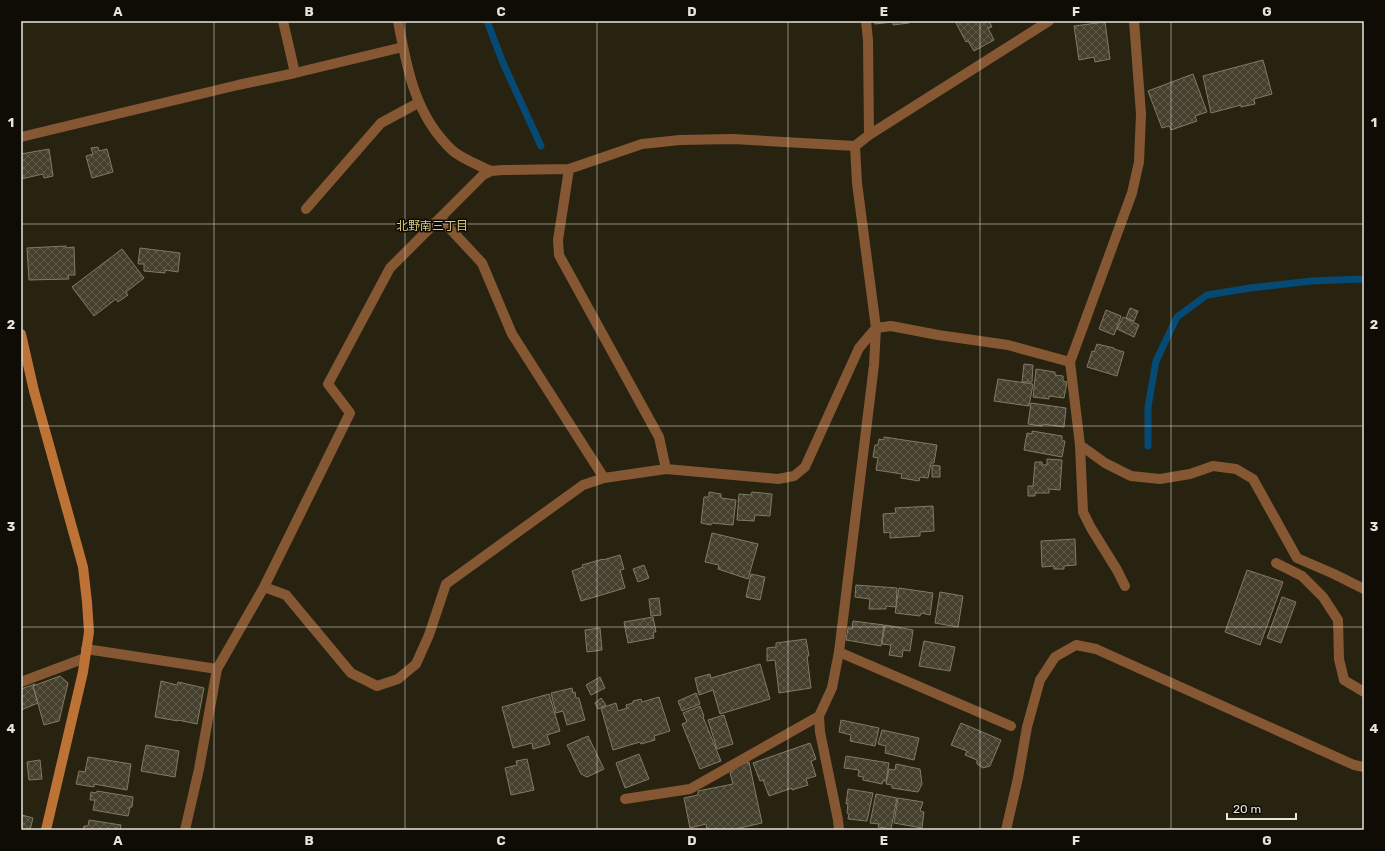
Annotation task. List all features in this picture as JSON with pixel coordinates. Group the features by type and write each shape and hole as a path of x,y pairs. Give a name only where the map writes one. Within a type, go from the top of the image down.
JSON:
{"street":[{"path":"283,21 295,73"},
{"path":"398,21 405,59 418,103 432,126 454,151 491,171"},
{"path":"866,21 868,40 869,135"},
{"path":"185,830 199,769 217,669 264,587 350,413 328,384 390,268 483,176 491,171 503,170 569,169 642,144 680,140 732,138 855,146 869,135 1049,21"},
{"path":"1124,586 1117,570 1083,512 1080,445 1070,362 1132,193 1139,162 1141,114 1134,21"},
{"path":"21,137 403,47"},
{"path":"306,209 381,123 418,103"},
{"path":"839,830 820,732 819,716 832,688 839,652 874,365 876,328 857,183 855,146"},
{"path":"569,169 558,240 560,255 659,437 666,469"},
{"path":"440,218 482,264 512,334 604,478"},
{"path":"264,587 286,595 351,673 377,686 398,679 416,664 429,635 446,584 583,485 604,478 666,469 778,479 794,476 805,467 859,348 876,328 891,326 1008,346 1070,362"},
{"path":"21,334 23,355 83,566 88,610 88,632 83,672 46,830"},
{"path":"1080,445 1105,463 1130,476 1160,479 1190,474 1213,466 1236,469 1253,479 1297,558 1364,589"},
{"path":"1276,563 1302,576 1322,597 1338,620 1339,659 1344,680 1364,692"},
{"path":"1006,830 1018,778 1027,727 1040,680 1055,656 1076,645 1096,649 1354,765 1364,767"},
{"path":"839,652 1011,726"},
{"path":"21,682 86,653 217,669"},
{"path":"625,799 690,789 819,716"}],"building":[{"path":"874,21 909,21 909,23 893,25 893,22 875,24"},
{"path":"961,21 989,21 992,27 988,28 994,40 974,51 968,41 966,42 956,23"},
{"path":"1105,22 1110,59 1095,62 1094,57 1079,60 1074,26"},
{"path":"1263,60 1272,94 1254,99 1255,104 1241,107 1241,105 1211,113 1203,76"},
{"path":"1193,74 1207,112 1195,116 1197,121 1171,130 1169,126 1162,128 1148,91"},
{"path":"98,147 99,151 107,149 113,172 92,178 86,156 93,154 91,148"},
{"path":"49,149 53,176 44,178 43,174 21,179 21,154"},
{"path":"66,246 66,248 74,247 75,275 68,275 69,279 29,280 27,248"},
{"path":"140,248 180,253 178,272 165,270 165,273 144,271 144,264 138,264"},
{"path":"122,249 144,278 126,292 128,295 118,302 116,299 94,316 72,287"},
{"path":"1130,308 1138,311 1134,321 1126,318"},
{"path":"1106,310 1121,316 1114,335 1099,329"},
{"path":"1123,317 1139,325 1134,337 1117,329"},
{"path":"1097,344 1124,352 1117,376 1087,367 1092,351 1094,352"},
{"path":"1024,364 1033,365 1032,382 1022,382"},
{"path":"1036,369 1055,372 1055,375 1063,376 1063,381 1067,382 1064,398 1049,396 1049,399 1033,397"},
{"path":"998,379 1033,384 1029,406 994,401"},
{"path":"1031,403 1066,408 1064,427 1043,424 1042,426 1028,424"},
{"path":"1032,431 1062,436 1062,441 1065,441 1062,457 1024,450 1027,433 1032,434"},
{"path":"884,437 937,445 934,463 931,463 928,478 920,477 919,481 901,478 902,474 876,470 878,458 873,457 875,445 878,445 879,439 884,440"},
{"path":"1047,459 1062,460 1060,490 1049,489 1049,493 1035,493 1035,496 1028,496 1028,486 1033,486 1035,462 1042,462 1042,465 1047,465"},
{"path":"932,465 940,466 940,477 932,477"},
{"path":"709,492 721,494 721,498 736,500 733,525 712,523 711,525 701,523 704,497 709,497"},
{"path":"752,492 772,494 770,516 755,515 754,521 737,520 739,494 751,495"},
{"path":"933,506 934,531 920,532 920,536 890,538 890,532 884,533 883,514 896,513 895,508"},
{"path":"712,533 758,544 748,579 718,569 719,565 705,562"},
{"path":"1075,539 1076,565 1064,566 1064,569 1054,569 1054,566 1042,567 1041,541"},
{"path":"620,555 624,569 620,570 625,588 581,601 572,571 583,567 582,565"},
{"path":"644,565 649,578 638,582 633,569"},
{"path":"1247,570 1283,582 1260,645 1225,632"},
{"path":"751,574 765,577 760,600 746,597"},
{"path":"856,585 897,588 896,607 886,606 886,609 869,609 870,599 855,597"},
{"path":"899,588 933,593 930,615 921,613 920,616 895,613"},
{"path":"940,592 963,596 958,627 935,623"},
{"path":"1282,597 1296,602 1281,643 1267,638"},
{"path":"659,598 661,615 651,616 649,599"},
{"path":"653,617 656,632 653,632 654,638 628,643 624,622"},
{"path":"853,621 884,625 881,646 846,640 848,628 852,629"},
{"path":"885,625 913,630 910,651 903,650 902,657 889,655 891,645 882,644"},
{"path":"600,628 602,650 587,652 585,630"},
{"path":"806,639 809,656 807,656 811,688 779,693 775,660 767,661 767,648 776,647 776,643"},
{"path":"924,641 955,647 950,671 919,666"},
{"path":"760,664 770,699 720,714 713,690 699,695 695,678 710,674 711,678"},
{"path":"60,676 68,683 59,721 44,725 33,686"},
{"path":"600,677 605,688 591,695 586,685"},
{"path":"161,681 177,685 178,682 204,688 197,724 155,717"},
{"path":"35,684 33,686 38,703 21,710 21,689"},
{"path":"572,688 573,693 575,692 576,698 579,698 585,720 567,725 563,711 556,713 551,693"},
{"path":"696,693 700,704 682,711 678,701"},
{"path":"549,694 560,731 547,735 550,744 533,749 532,743 513,748 502,707"},
{"path":"659,697 670,731 654,736 655,740 641,744 640,742 613,750 601,708 616,703 618,711 627,708 626,705 633,703 633,701 641,699 642,702"},
{"path":"601,698 606,705 598,709 595,703"},
{"path":"700,706 721,761 700,769 682,724 687,722 683,713"},
{"path":"724,715 733,744 717,749 708,720"},
{"path":"841,720 879,728 875,746 850,741 851,735 839,732"},
{"path":"961,723 1001,740 990,766 983,768 977,764 977,760 965,755 967,751 951,745"},
{"path":"882,730 919,738 914,760 885,753 886,746 878,744"},
{"path":"588,736 604,769 587,777 581,774 567,745"},
{"path":"810,743 816,759 811,761 816,776 806,779 808,785 792,790 792,788 769,796 763,780 760,781 753,763"},
{"path":"146,745 179,751 175,777 141,771"},
{"path":"639,754 649,779 625,788 616,763"},
{"path":"846,756 889,763 886,781 883,781 882,784 863,780 863,777 858,776 859,770 844,768"},
{"path":"88,757 131,764 127,790 94,784 94,787 76,784 79,771 85,772"},
{"path":"527,759 534,790 511,795 505,768 517,765 516,761"},
{"path":"40,760 42,779 29,780 27,762"},
{"path":"749,762 762,823 731,830 707,830 706,824 690,828 684,798 698,795 698,791 733,784 730,773 741,764"},
{"path":"896,764 920,769 922,784 918,792 892,788 892,785 886,784 889,769 895,770"},
{"path":"848,789 873,793 867,821 848,819 848,803 846,804"},
{"path":"97,791 133,797 132,807 130,807 128,816 93,810 95,800 90,800 91,792 96,793"},
{"path":"876,794 897,798 891,829 878,827 879,824 870,823"},
{"path":"898,798 923,802 920,811 924,812 922,828 894,823"},
{"path":"22,815 33,818 30,830 21,830"},
{"path":"89,820 121,825 120,830 83,830 84,826 88,826"}],"waterway":[{"path":"487,21 503,63 541,146"},
{"path":"1148,446 1148,407 1156,361 1177,317 1207,295 1250,288 1311,281 1364,279"}],"district":[{"name":"北野南三丁目","path":"432,226"}]}
